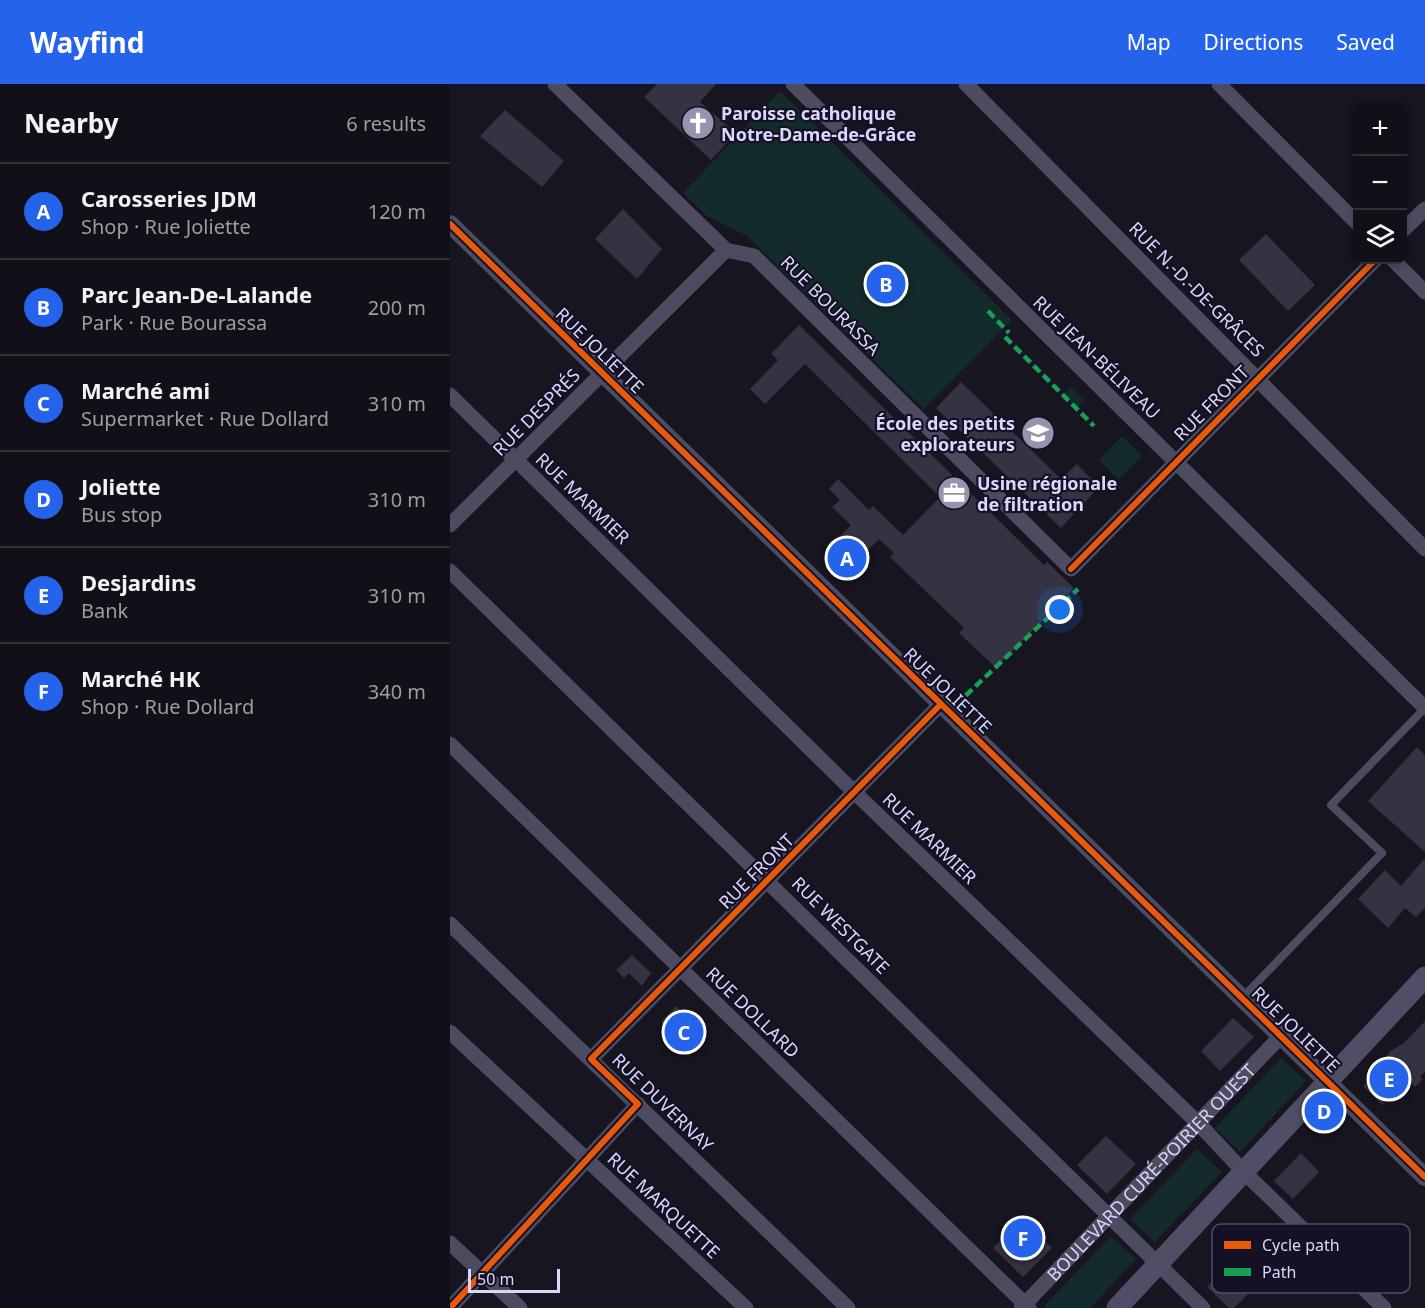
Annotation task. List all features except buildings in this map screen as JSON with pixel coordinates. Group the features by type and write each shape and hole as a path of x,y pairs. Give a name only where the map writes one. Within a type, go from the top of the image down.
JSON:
{"main road":[{"path":"1117,1308 1424,979"}],"street":[{"path":"555,84 726,250"},
{"name":"RUE JEAN-BÉLIVEAU","path":"793,84 1425,708"},
{"name":"RUE N.-D.-DE-GRÂCES","path":"966,84 1425,549"},
{"path":"1219,84 1353,219"},
{"path":"1407,226 1425,209"},
{"name":"RUE JOLIETTE","path":"450,224 1425,1177"},
{"name":"RUE DESPRÉS","path":"450,525 726,250"},
{"name":"RUE BOURASSA","path":"726,250 754,256 1071,568"},
{"name":"RUE FRONT","path":"1071,568 1371,264"},
{"path":"1397,264 1425,292"},
{"name":"RUE MARMIER","path":"450,395 855,792 1198,1123 1298,1224"},
{"name":"RUE WESTGATE","path":"450,571 1203,1308"},
{"name":"RUE FRONT","path":"591,1059 941,704"},
{"name":"RUE DOLLARD","path":"450,744 1024,1307"},
{"name":"RUE DUVERNAY","path":"450,924 848,1308"},
{"name":"RUE MARQUETTE","path":"450,1032 746,1308"},
{"name":"BOULEVARD CURÉ-POIRIER OUEST","path":"1024,1307 1281,1036"},
{"path":"450,1308 638,1104"},
{"path":"450,1243 520,1308"},
{"name":"RUE MARMIER","path":"1369,1293 1384,1308"}],"lane":[{"path":"1242,998 1382,854 1331,805 1425,708"}],"green space":[{"path":"780,91 1012,320 924,409 747,236 707,216 683,193"},
{"path":"1071,387 1084,400 1076,408 1063,394"},
{"path":"1122,436 1142,455 1119,480 1099,460"},
{"path":"1281,1058 1306,1081 1240,1152 1215,1128"},
{"path":"1197,1149 1222,1172 1155,1242 1130,1219"},
{"path":"1111,1236 1136,1259 1090,1308 1046,1308 1044,1306"}],"marked path":[{"path":"988,311 1009,333"},
{"path":"1005,337 1094,426"},
{"path":"941,704 960,701 1078,589"}],"cycle path":[{"path":"450,224 1425,1177"},
{"path":"1071,569 1371,264"},
{"path":"450,1308 638,1104 591,1059 941,704"}],"place":[{"name":"Paroisse catholique Notre-Dame-de-Grâce","path":"698,123"},
{"name":"Parc Jean-De-Lalande","path":"886,284"},
{"name":"École des petits explorateurs","path":"1038,433"},
{"name":"Usine régionale de filtration","path":"954,493"},
{"name":"Carosseries JDM","path":"847,558"},
{"name":"Marché ami","path":"684,1032"},
{"name":"Desjardins","path":"1389,1079"},
{"name":"Joliette","path":"1324,1111"},
{"name":"Marché HK","path":"1023,1238"}]}
